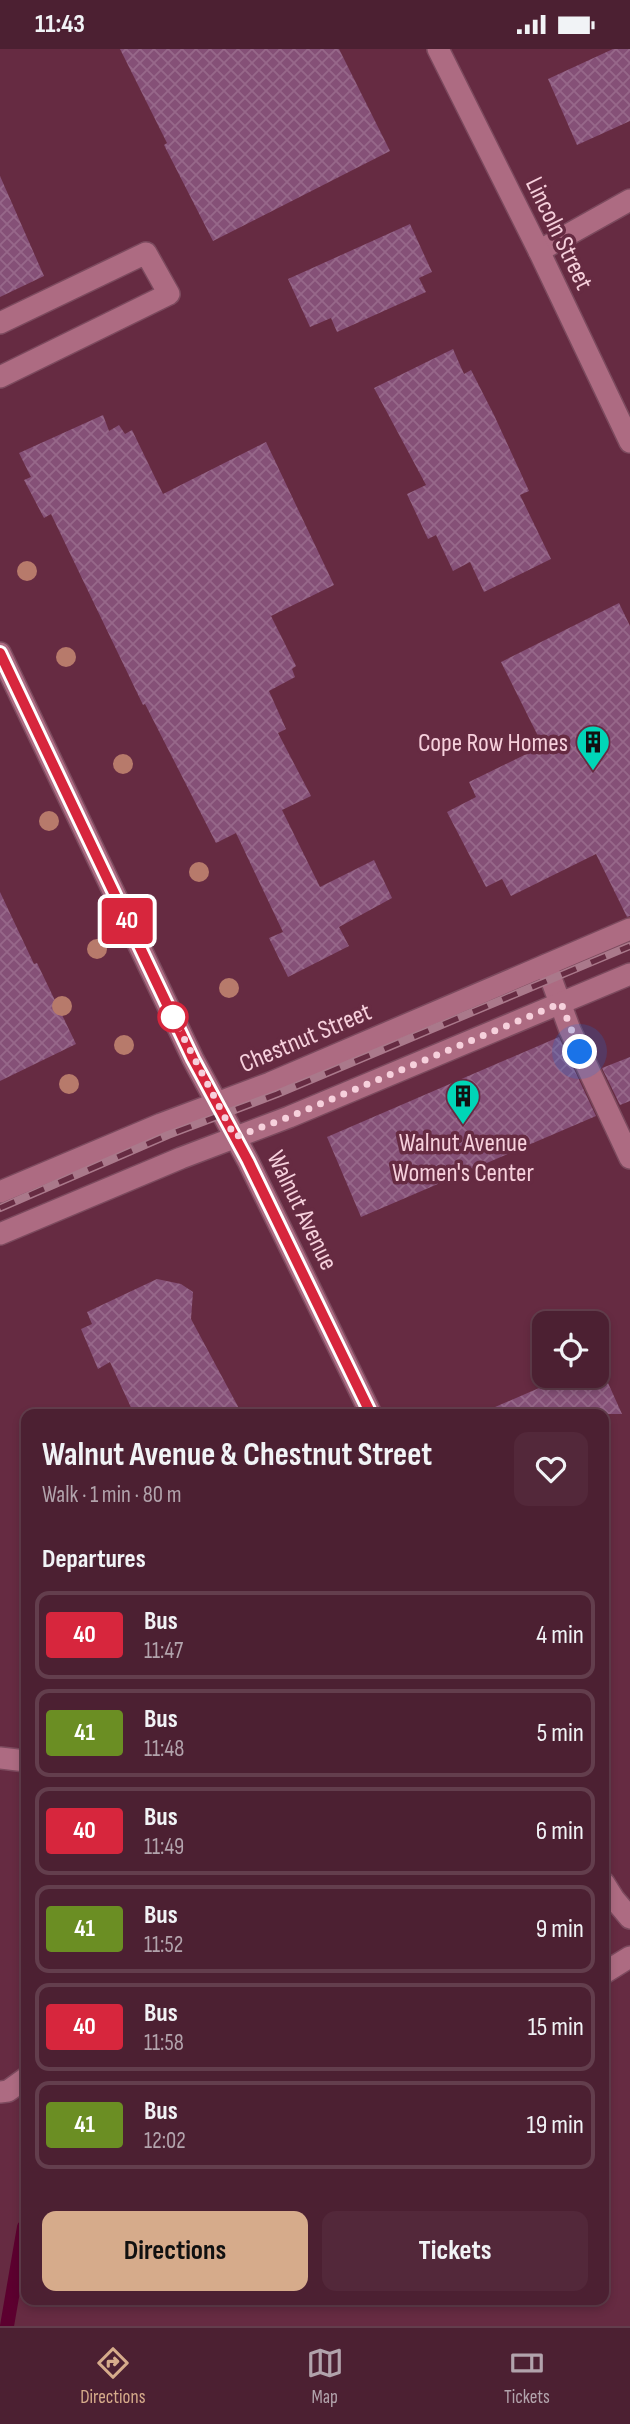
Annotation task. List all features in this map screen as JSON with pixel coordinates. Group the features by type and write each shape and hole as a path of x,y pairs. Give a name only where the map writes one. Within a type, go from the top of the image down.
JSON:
{"main road":[{"name":"Lincoln Street","path":"438,49 630,442"},
{"path":"539,251 630,200"},
{"path":"0,323 146,253 169,295 0,377"},
{"name":"Walnut Avenue","path":"0,653 173,1017 369,1409"},
{"name":"Chestnut Street","path":"0,1192 270,1083 630,929"},
{"path":"546,965 570,1030 630,1158"},
{"path":"0,1234 630,974"},
{"path":"0,1758 21,1760"},
{"path":"609,1891 630,1918"},
{"path":"609,1970 630,1957"},
{"path":"0,2092 8,2091 21,2082"}],"building":[{"path":"120,49 339,49 390,151 213,241 164,145 167,143"},
{"path":"613,49 630,49 630,121 577,145 548,79"},
{"path":"0,176 44,276 0,297"},
{"path":"410,224 432,272 419,278 426,292 337,332 331,318 310,327 288,279"},
{"path":"453,349 464,374 471,370 494,415 529,491 520,495 551,559 484,592 470,562 453,571 436,535 428,539 407,494 426,485 374,388"},
{"path":"103,415 109,431 119,425 125,434 132,430 163,494 266,442 334,585 271,616 296,666 292,669 295,677 269,691 286,729 278,733 311,796 282,810 320,887 374,860 392,898 339,927 349,946 288,977 269,938 283,932 236,833 216,843 145,704 143,705 51,514 44,518 24,480 31,477 19,453"},
{"path":"619,603 630,626 630,916 627,917 596,854 511,896 502,879 486,887 447,812 476,797 469,782 543,746 501,662"},
{"path":"0,892 76,1044 0,1081"},
{"name":"Walnut Avenue Women's Center","path":"559,1037 596,1116 361,1217 327,1137"},
{"path":"630,1057 630,1101 620,1105 602,1068"},
{"path":"157,1279 181,1284 193,1292 191,1319 239,1409 132,1409 110,1362 98,1369 81,1329 92,1324 87,1312"},
{"path":"609,1385 622,1414 609,1414 609,1409 491,1409 539,1388 609,1388"}],"waterway":[{"path":"7,2326 21,2244"}],"railway":[{"path":"0,1208 168,1135 277,1094 630,946"}],"bus line":[{"name":"40","path":"0,653 193,1059 248,1161 369,1409"}],"place":[{"name":"Cope Row Homes","path":"593,772"},
{"name":"Walnut Avenue Women's Center","path":"463,1126"}],"route":[{"path":"173,1017 235,1137 561,1003 580,1052"}]}
